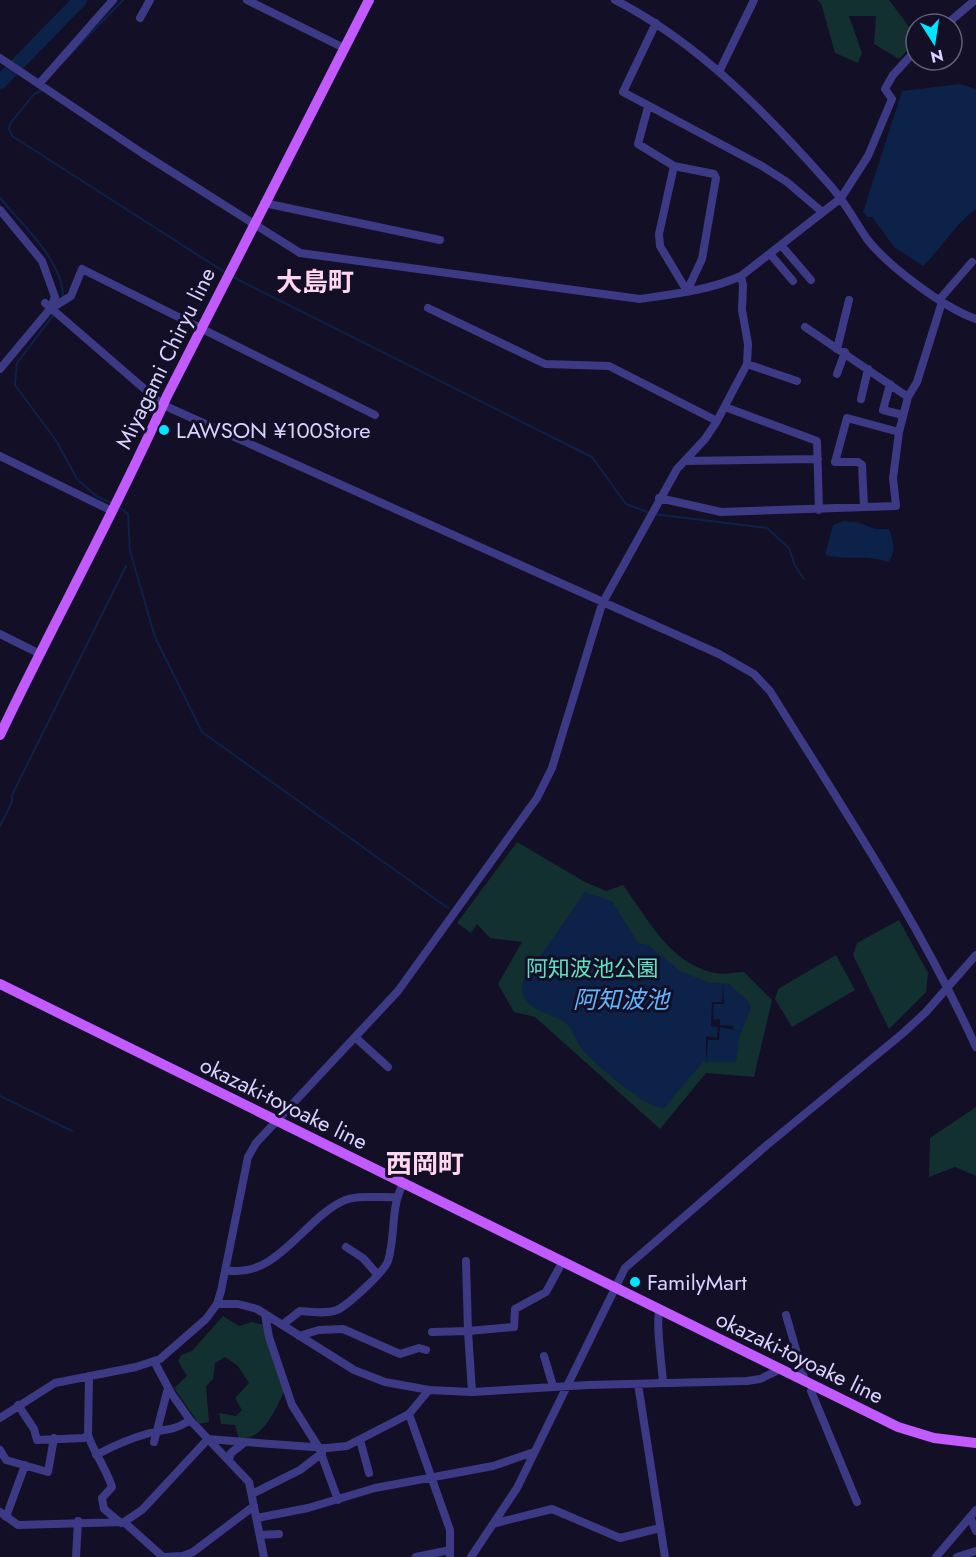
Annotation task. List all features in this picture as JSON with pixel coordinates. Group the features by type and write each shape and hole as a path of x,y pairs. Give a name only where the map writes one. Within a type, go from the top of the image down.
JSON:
{"main road":[{"name":"Miyagami Chiryu line","path":"0,735 38,653 112,511 264,203 369,0"},
{"name":"okazaki-toyoake line","path":"0,984 403,1184 915,1433 948,1441 976,1443"}],"street":[{"path":"37,83 113,0"},
{"path":"140,18 150,0"},
{"path":"247,0 344,48"},
{"path":"615,0 656,23 719,72 841,198 877,250 940,301 958,313 976,319"},
{"path":"719,72 754,0"},
{"path":"961,12 975,0"},
{"path":"656,23 622,90 648,107 762,166 787,182 821,211"},
{"path":"1,59 253,225 300,253 640,299 726,283 741,276 821,211 841,198 868,156 892,99 885,89 893,75 904,63"},
{"path":"648,107 639,144 674,166 714,174 716,178 702,259 687,291"},
{"path":"674,166 659,234 660,246 687,291"},
{"path":"264,203 440,240"},
{"path":"0,210 48,271 55,293 52,309"},
{"path":"780,245 811,280"},
{"path":"770,254 793,281"},
{"path":"659,498 713,512 896,506 893,478 899,432 908,397 917,382 940,301 972,261"},
{"path":"0,369 52,309 67,300 82,269 375,415"},
{"path":"0,1418 56,1383 154,1361 179,1345 217,1304 248,1157 256,1143 398,991 519,827 537,798 552,768 602,604 659,498 677,469 717,421 747,364 748,344 742,310 741,276"},
{"path":"837,374 849,300"},
{"path":"428,308 545,364 609,366 717,421"},
{"path":"52,309 163,405 602,604 719,654 754,674 770,691 921,937 948,986 976,1047"},
{"path":"805,327 908,397"},
{"path":"747,364 797,381"},
{"path":"861,399 868,369"},
{"path":"890,384 883,410 903,415"},
{"path":"725,407 813,437 817,441 819,510"},
{"path":"864,507 862,465 858,462 836,462 847,418 899,432"},
{"path":"0,456 112,511"},
{"path":"685,461 818,459"},
{"path":"0,634 38,653"},
{"path":"471,1557 496,1523 534,1452 615,1287 633,1260 902,1034 926,1012 976,954"},
{"path":"356,1038 388,1067"},
{"path":"282,1324 300,1311 325,1312 342,1307 387,1263 393,1237 396,1197 403,1184"},
{"path":"226,1270 260,1266 281,1253 341,1202 354,1198 396,1197"},
{"path":"346,1247 363,1258 377,1274"},
{"path":"466,1261 472,1392"},
{"path":"432,1332 514,1327 515,1309 546,1292 563,1261"},
{"path":"217,1304 249,1306 282,1324 354,1370 385,1382 429,1390 472,1392 553,1386 747,1381 781,1369"},
{"path":"660,1309 656,1316 661,1338 663,1382"},
{"path":"265,1314 269,1337 292,1405 320,1450 338,1500"},
{"path":"786,1315 811,1391 857,1502"},
{"path":"298,1336 319,1330 343,1329 400,1354 419,1348 426,1350"},
{"path":"544,1356 553,1386"},
{"path":"154,1361 168,1388 190,1420 243,1472 249,1482 264,1557"},
{"path":"89,1376 88,1435 96,1455 107,1471 112,1488 102,1498 104,1509 163,1557 183,1556 203,1546 255,1506"},
{"path":"638,1384 665,1557"},
{"path":"154,1442 168,1388"},
{"path":"208,1439 320,1450 347,1446 409,1414 429,1390"},
{"path":"18,1405 34,1429 37,1440 81,1438 88,1435"},
{"path":"409,1414 450,1530 450,1554 416,1557"},
{"path":"96,1455 118,1444 156,1432 171,1431 190,1420"},
{"path":"0,1450 6,1460 48,1472 54,1438"},
{"path":"25,1465 3,1515 18,1524 78,1521 122,1522 142,1510 208,1439"},
{"path":"360,1440 369,1473"},
{"path":"229,1459 231,1453 245,1442"},
{"path":"252,1494 300,1470 320,1450"},
{"path":"257,1518 338,1500 375,1488 493,1466 534,1452"},
{"path":"496,1523 552,1509 620,1538 660,1528"},
{"path":"936,1557 976,1510"},
{"path":"970,1517 976,1531"},
{"path":"76,1557 78,1521"},
{"path":"260,1535 279,1534"},
{"path":"203,1546 205,1557"},
{"path":"957,1557 976,1551"}],"green space":[{"path":"817,0 889,0 904,20 904,54 899,59 874,44 876,16 849,16 862,53 858,63 835,53 821,3"},
{"name":"阿知波池公園","path":"517,842 585,882 606,891 623,885 661,938 685,960 715,973 744,972 772,1000 754,1077 706,1073 660,1129 535,1017 514,1012 498,984 522,942 490,938 477,924 471,933 457,923"},
{"path":"899,920 928,973 926,992 889,1029 853,955 857,943"},
{"path":"836,955 855,990 792,1027 775,999 778,989"},
{"path":"976,1107 976,1176 955,1167 929,1177 930,1138"},
{"path":"223,1316 239,1326 252,1322 264,1325 284,1392 267,1423 255,1435 247,1438 239,1439 235,1425 221,1424 219,1413 236,1416 242,1410 235,1398 249,1383 238,1366 225,1357 215,1363 213,1379 206,1386 209,1422 199,1424 174,1388 187,1376 178,1361 181,1355 192,1351"}],"water":[{"path":"960,84 976,89 976,209 923,266 894,247 872,217 867,217 863,212 902,91"},
{"path":"843,521 857,522 875,529 889,529 893,542 893,555 888,562 873,558 841,558 825,555 833,525"},
{"name":"阿知波池","path":"585,892 612,901 638,943 648,945 680,971 707,982 729,984 747,1000 751,1007 740,1035 736,1062 703,1062 664,1108 646,1102 621,1084 582,1049 567,1025 533,1007 523,994 523,981"}],"pier":[{"path":"723,983 724,1004 714,1004 713,1019 720,1019 720,1025 733,1026 733,1029 744,1032 720,1027 719,1040 708,1040 706,1063 706,1036 717,1038 718,1027 711,1026 712,1002 722,1002"}],"waterway":[{"path":"0,82 80,0"},
{"path":"63,62 123,0"},
{"path":"43,90 34,94 10,124 9,129 12,136 226,273"},
{"path":"0,198 49,257 57,271 63,299"},
{"path":"233,277 592,457 626,504 653,514 767,528 789,548 795,566 804,579"},
{"path":"61,305 17,363 15,385 57,442 77,479 96,496 112,503"},
{"path":"119,507 128,514 130,551 155,637 202,732 448,908"},
{"path":"0,826 12,802 12,795 126,566"},
{"path":"0,1096 72,1131"}],"place":[{"name":"LAWSON ¥100Store","path":"164,430"},
{"name":"FamilyMart","path":"635,1282"}],"district":[{"name":"大島町","path":"315,282"},
{"name":"西岡町","path":"425,1164"}]}
